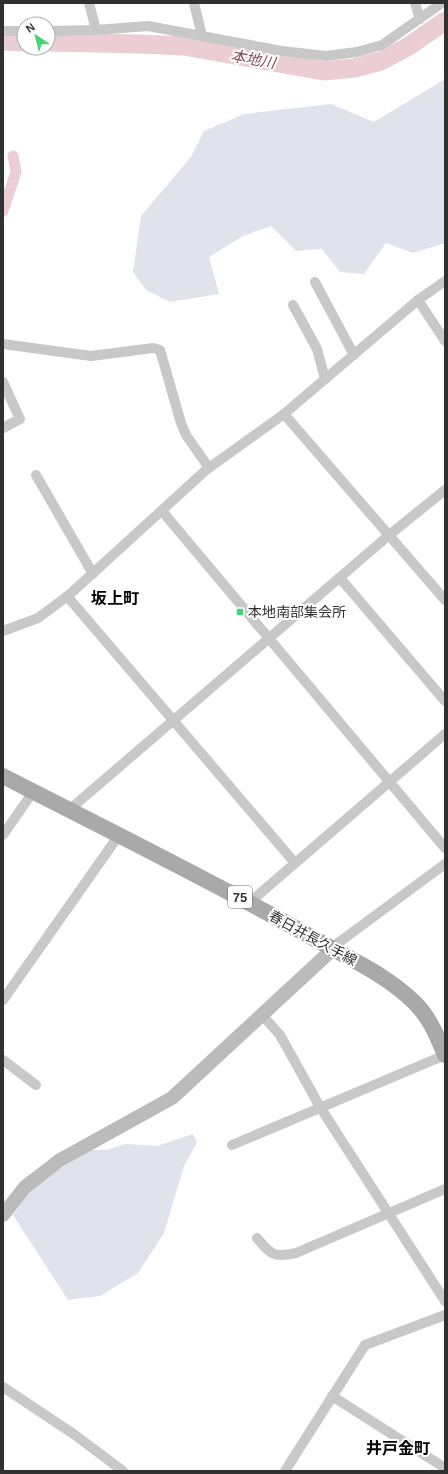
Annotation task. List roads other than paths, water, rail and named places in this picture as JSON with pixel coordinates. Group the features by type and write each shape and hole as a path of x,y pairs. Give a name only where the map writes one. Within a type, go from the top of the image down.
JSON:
{"main road":[{"name":"春日井長久手線","path":"3,776 250,902 379,976 415,1003 432,1024 445,1055"}],"street":[{"path":"89,3 96,30"},
{"path":"194,3 202,36"},
{"path":"415,3 420,19"},
{"path":"56,31 96,30 148,26 282,51 326,56 357,52 382,45 442,3"},
{"path":"3,31 16,31"},
{"path":"3,631 38,618 67,596 209,468 284,414 418,300 445,281"},
{"path":"315,282 354,355"},
{"path":"418,300 445,341"},
{"path":"293,305 317,349 325,379"},
{"path":"3,344 91,356 154,348 160,350 181,423 186,435 209,468"},
{"path":"3,382 20,419 3,428"},
{"path":"284,414 388,536 445,600"},
{"path":"36,475 93,574"},
{"path":"69,810 388,536 445,490"},
{"path":"162,510 445,848"},
{"path":"340,578 445,701"},
{"path":"67,596 295,864"},
{"path":"250,902 445,734"},
{"path":"3,835 33,792"},
{"path":"3,1000 119,835"},
{"path":"3,1215 25,1187 60,1160 172,1098 263,1016 338,943 445,864"},
{"path":"263,1016 280,1035 320,1107 445,1301"},
{"path":"232,1145 445,1055"},
{"path":"3,1060 36,1085"},
{"path":"257,1238 273,1255 281,1256 296,1253 445,1189"},
{"path":"285,1471 365,1345 445,1315"},
{"path":"3,1387 75,1435 122,1471"},
{"path":"332,1396 445,1468"}],"waterway":[{"name":"本地川","path":"56,42 184,46 324,71 354,68 381,61 409,46 445,21"},
{"name":"本地川","path":"3,41 16,42"},
{"path":"3,211 16,172 13,156"}],"place":[{"name":"本地南部集会所","path":"240,612"}],"district":[{"name":"坂上町","path":"115,598"},
{"name":"井戸金町","path":"398,1448"}]}
